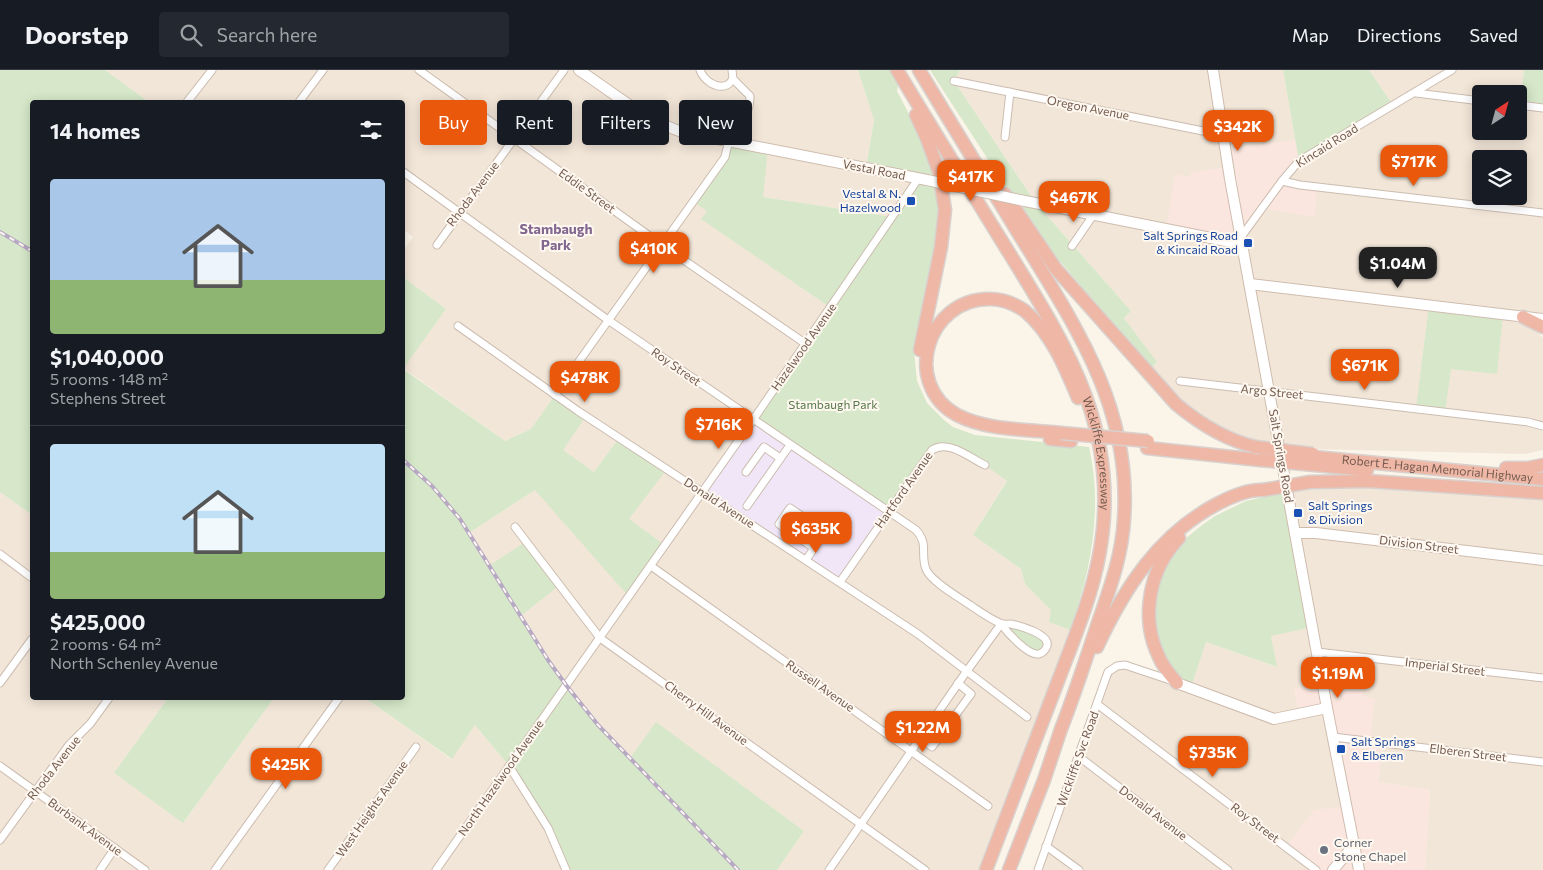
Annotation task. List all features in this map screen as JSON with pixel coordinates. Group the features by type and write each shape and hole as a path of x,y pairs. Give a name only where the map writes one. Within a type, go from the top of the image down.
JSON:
{"highway":[{"name":"Wickliffe Expressway","path":"919,70 1064,306 1087,348 1108,396 1114,415 1123,463 1124,520 1115,574 1061,729 1056,750 1009,870"},
{"name":"Wickliffe Expressway","path":"899,73 1047,316 1076,369 1089,403 1101,449 1105,501 1099,556 1086,604 986,870"},
{"path":"899,73 902,90 916,114 931,149 944,201 943,235 919,355 919,370 925,390 932,401 956,423 990,433 1066,437 1258,453 1543,487"},
{"path":"947,117 990,172 1056,269 1164,391 1185,412 1211,429 1258,453"},
{"path":"1066,437 987,424 961,416 947,407 933,390 928,377 926,362 932,336 945,317 956,308 978,300 998,300 1015,305 1029,315 1041,328 1063,364 1080,401 1089,427 1098,477 1098,525 1086,604"},
{"path":"1523,317 1543,327"},
{"name":"Robert E. Hagan Memorial Highway","path":"1314,459 1331,458 1543,479"},
{"path":"1467,471 1480,466 1528,468 1543,465"},
{"path":"1056,750 1066,730 1092,657 1129,586 1147,561 1175,532 1203,512 1235,496 1255,489 1263,490 1310,482 1368,481 1543,493"},
{"path":"1177,683 1160,660 1151,632 1150,599 1152,585 1160,566 1173,544 1193,525 1223,508 1263,490"}],"street":[{"path":"189,100 212,70"},
{"path":"304,100 323,70"},
{"name":"Eddie Street","path":"419,70 497,125"},
{"name":"Rhoda Avenue","path":"542,100 564,70"},
{"name":"Vestal Road","path":"579,70 664,125 679,131"},
{"path":"700,70 704,79 712,84 727,85 733,79"},
{"path":"732,70 733,79 750,96 750,100"},
{"name":"Salt Springs Road","path":"1213,70 1222,133 1269,391 1327,708 1359,870"},
{"name":"Kincaid Road","path":"1241,237 1299,161 1452,70"},
{"name":"Oregon Avenue","path":"954,81 1208,132 1222,133"},
{"path":"1004,137 1010,92"},
{"path":"1416,93 1472,100"},
{"path":"1528,106 1543,108"},
{"name":"Rhoda Avenue","path":"437,245 459,212 510,145"},
{"name":"Eddie Street","path":"525,145 662,245 806,344"},
{"path":"555,395 725,157 728,145"},
{"name":"Vestal Road","path":"749,145 1231,242 1241,237"},
{"name":"Roy Street","path":"405,173 608,320 921,534 924,546 925,569 928,574 970,605 1001,624 1012,637 1031,653 1041,653 1046,648 1046,639 1042,635 1019,626 1001,624"},
{"name":"Hazelwood Avenue","path":"566,685 923,179"},
{"path":"1282,181 1300,185 1543,213"},
{"path":"1072,246 1094,214"},
{"path":"1250,284 1543,318"},
{"name":"Donald Avenue","path":"458,326 555,395 918,634 1027,717"},
{"name":"Argo Street","path":"1180,381 1528,422 1543,426"},
{"path":"747,506 790,445"},
{"name":"Hartford Avenue","path":"840,582 935,448 944,446 952,448 985,465"},
{"path":"746,472 764,447 780,458"},
{"path":"806,560 825,532 790,508 779,524 814,548"},
{"name":"Cherry Hill Avenue","path":"515,526 600,638 925,870"},
{"name":"Division Street","path":"1295,532 1543,560"},
{"path":"0,554 30,576"},
{"name":"Russell Avenue","path":"651,566 988,806"},
{"path":"829,870 966,671 1001,624"},
{"path":"0,683 30,642"},
{"name":"Imperial Street","path":"1317,652 1543,678"},
{"name":"Wickliffe Svc Road","path":"1038,870 1108,672 1120,665 1177,683"},
{"path":"920,738 932,747 971,694 958,683"},
{"path":"1177,683 1274,719 1327,708"},
{"name":"North Hazelwood Avenue","path":"436,870 566,685"},
{"name":"Rhoda Avenue","path":"0,840 69,745 90,724 108,700"},
{"path":"215,870 338,700"},
{"name":"Roy Street","path":"1097,704 1316,870"},
{"name":"Elberen Street","path":"1333,737 1543,762"},
{"name":"West Heights Avenue","path":"328,870 416,747"},
{"name":"Donald Avenue","path":"1078,756 1228,870"},
{"name":"Burbank Avenue","path":"0,766 145,870"},
{"path":"509,766 548,828 566,870"},
{"path":"1046,846 1079,870"},
{"path":"1333,870 1353,846"},
{"path":"100,870 115,848"}],"shaded area":[{"path":"105,70 858,70 874,120 866,168 918,179 893,217 763,197 707,211 702,219 831,308 929,454 941,447 985,465 1007,480 973,535 1021,569 1025,584 1052,610 1049,622 1070,630 998,818 985,870 777,870 804,831 656,723 630,758 598,725 566,685 521,616 560,585 489,566 469,533 535,490 628,519 619,438 594,472 531,429 505,441 405,369 405,365 446,309 405,278 405,248 413,237 405,231 405,100 146,100"},
{"path":"960,70 1283,70 1299,161 1393,105 1369,70 1524,70 1522,85 1472,85 1472,140 1528,140 1528,106 1543,108 1543,313 1529,312 1529,325 1543,338 1543,450 1525,454 1312,449 1252,440 1222,429 1205,420 1180,400 1150,369 1157,362 1124,318 1131,311 1035,202 954,81","holes":["1175,175 1190,177 1167,229"]},
{"path":"1295,140 1299,161 1282,181 1317,187 1315,217 1263,209 1236,240 1166,229 1175,174 1190,177 1191,172 1227,167 1225,149"},
{"path":"753,420 889,512 840,582 703,492"},
{"path":"1369,487 1543,499 1543,870 1425,870 1430,790 1378,782 1383,743 1370,741 1374,699 1323,683 1294,689 1300,714 1327,708 1346,806 1316,870 1038,870 1112,668 1132,668 1189,692 1206,642 1276,667 1271,636 1291,515 1293,491"},
{"path":"0,492 30,514 30,700 167,700 114,773 184,822 273,700 368,700 451,759 475,725 509,766 548,828 566,870 0,870"},
{"path":"1317,652 1366,658 1363,697 1375,699 1370,741 1383,743 1378,782 1430,790 1425,870 1316,870 1286,847 1314,810 1346,806 1327,708 1299,714 1294,689 1323,683"}],"green space":[{"path":"0,70 105,70 146,100 30,100 30,514 0,492"},
{"path":"858,70 897,70 900,76 897,91 913,122 935,175 927,174 927,185 939,188 940,220 914,351 917,381 927,403 953,427 975,435 1089,447 1095,493 1093,540 1084,585 1070,630 1049,622 1051,610 1025,584 1021,569 973,535 1007,481 985,465 952,448 935,448 889,512 753,420 831,308 701,219 707,211 693,202 725,157 728,145 748,145 768,149 763,197 893,217 918,179 866,168 874,120"},
{"path":"930,70 960,70 954,81 1035,202 1131,311 1124,318 1157,362 1150,369 1033,229"},
{"path":"1283,70 1369,70 1393,105 1299,161"},
{"path":"1524,70 1543,70 1543,108 1528,106 1528,85 1522,85"},
{"path":"405,278 446,309 405,366"},
{"path":"1429,305 1503,314 1497,374 1451,369 1445,412 1416,408"},
{"path":"405,370 505,441 531,429 555,395 586,416 563,450 594,472 619,438 667,469 629,519 666,546 629,597 535,490 469,533 490,565 527,541 560,585 521,616 566,685 598,725 630,758 656,722 804,831 777,870 566,870 555,843 509,766 475,725 452,759 368,700 405,700"},
{"path":"1281,493 1291,515 1312,627 1271,636 1277,667 1206,642 1192,684 1179,677 1169,668 1153,624 1159,575 1180,543 1215,516 1246,501"},
{"path":"1010,624 1019,626 1047,643 1038,654 1006,631"},
{"path":"167,700 273,700 183,823 114,773"}],"railway":[{"path":"0,232 30,250"},
{"path":"405,462 432,486 460,519 548,660 598,725 738,870"}],"place":[{"name":"Vestal & N. Hazelwood","path":"911,201"},
{"name":"Salt Springs Road & Kincaid Road","path":"1248,243"},
{"name":"Salt Springs & Division","path":"1298,513"},
{"name":"Salt Springs & Elberen","path":"1341,749"},
{"name":"Corner Stone Chapel","path":"1324,850"}],"district":[{"name":"Stambaugh Park","path":"556,238"}]}
